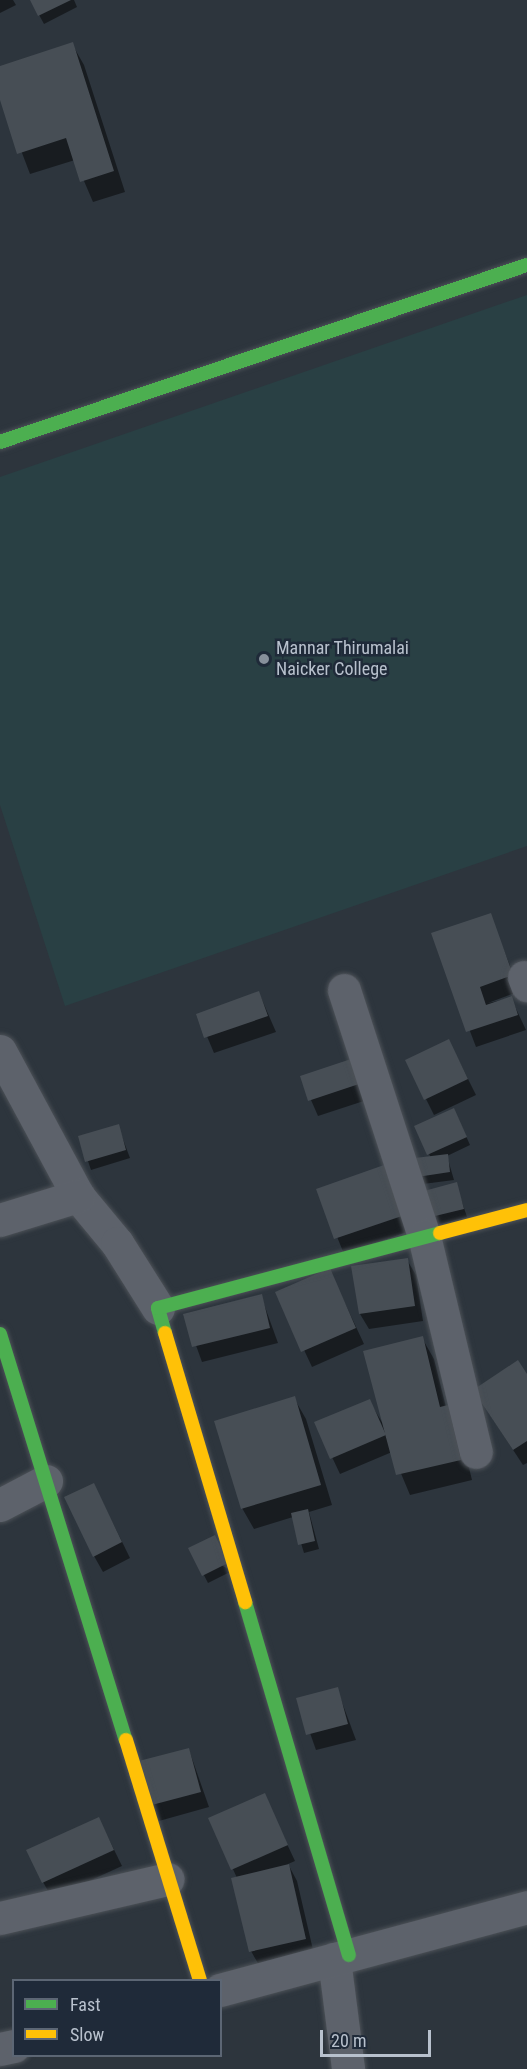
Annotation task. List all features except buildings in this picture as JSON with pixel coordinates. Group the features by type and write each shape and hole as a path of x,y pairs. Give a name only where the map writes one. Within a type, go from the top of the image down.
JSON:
{"street":[{"path":"0,442 527,265"},
{"path":"344,990 424,1236 476,1452"},
{"path":"0,1051 78,1196 117,1243 158,1308 342,1957 348,2069"},
{"path":"0,1220 78,1196"},
{"path":"158,1308 527,1210"},
{"path":"0,1334 200,1979"},
{"path":"0,1505 46,1481"},
{"path":"0,1918 168,1878"},
{"path":"222,1989 527,1907"}],"green space":[{"name":"Mannar Thirumalai Naicker College","path":"527,295 527,846 65,1006 0,805 0,477"}],"traffic: fast":[{"path":"0,442 527,265"},
{"path":"165,1333 158,1308 440,1233"},
{"path":"0,1334 126,1740"},
{"path":"245,1602 349,1955"}],"traffic: slow":[{"path":"440,1233 527,1210"},
{"path":"165,1333 245,1602"},
{"path":"126,1740 200,1979"}],"place":[{"name":"Mannar Thirumalai Naicker College","path":"264,659"}]}
